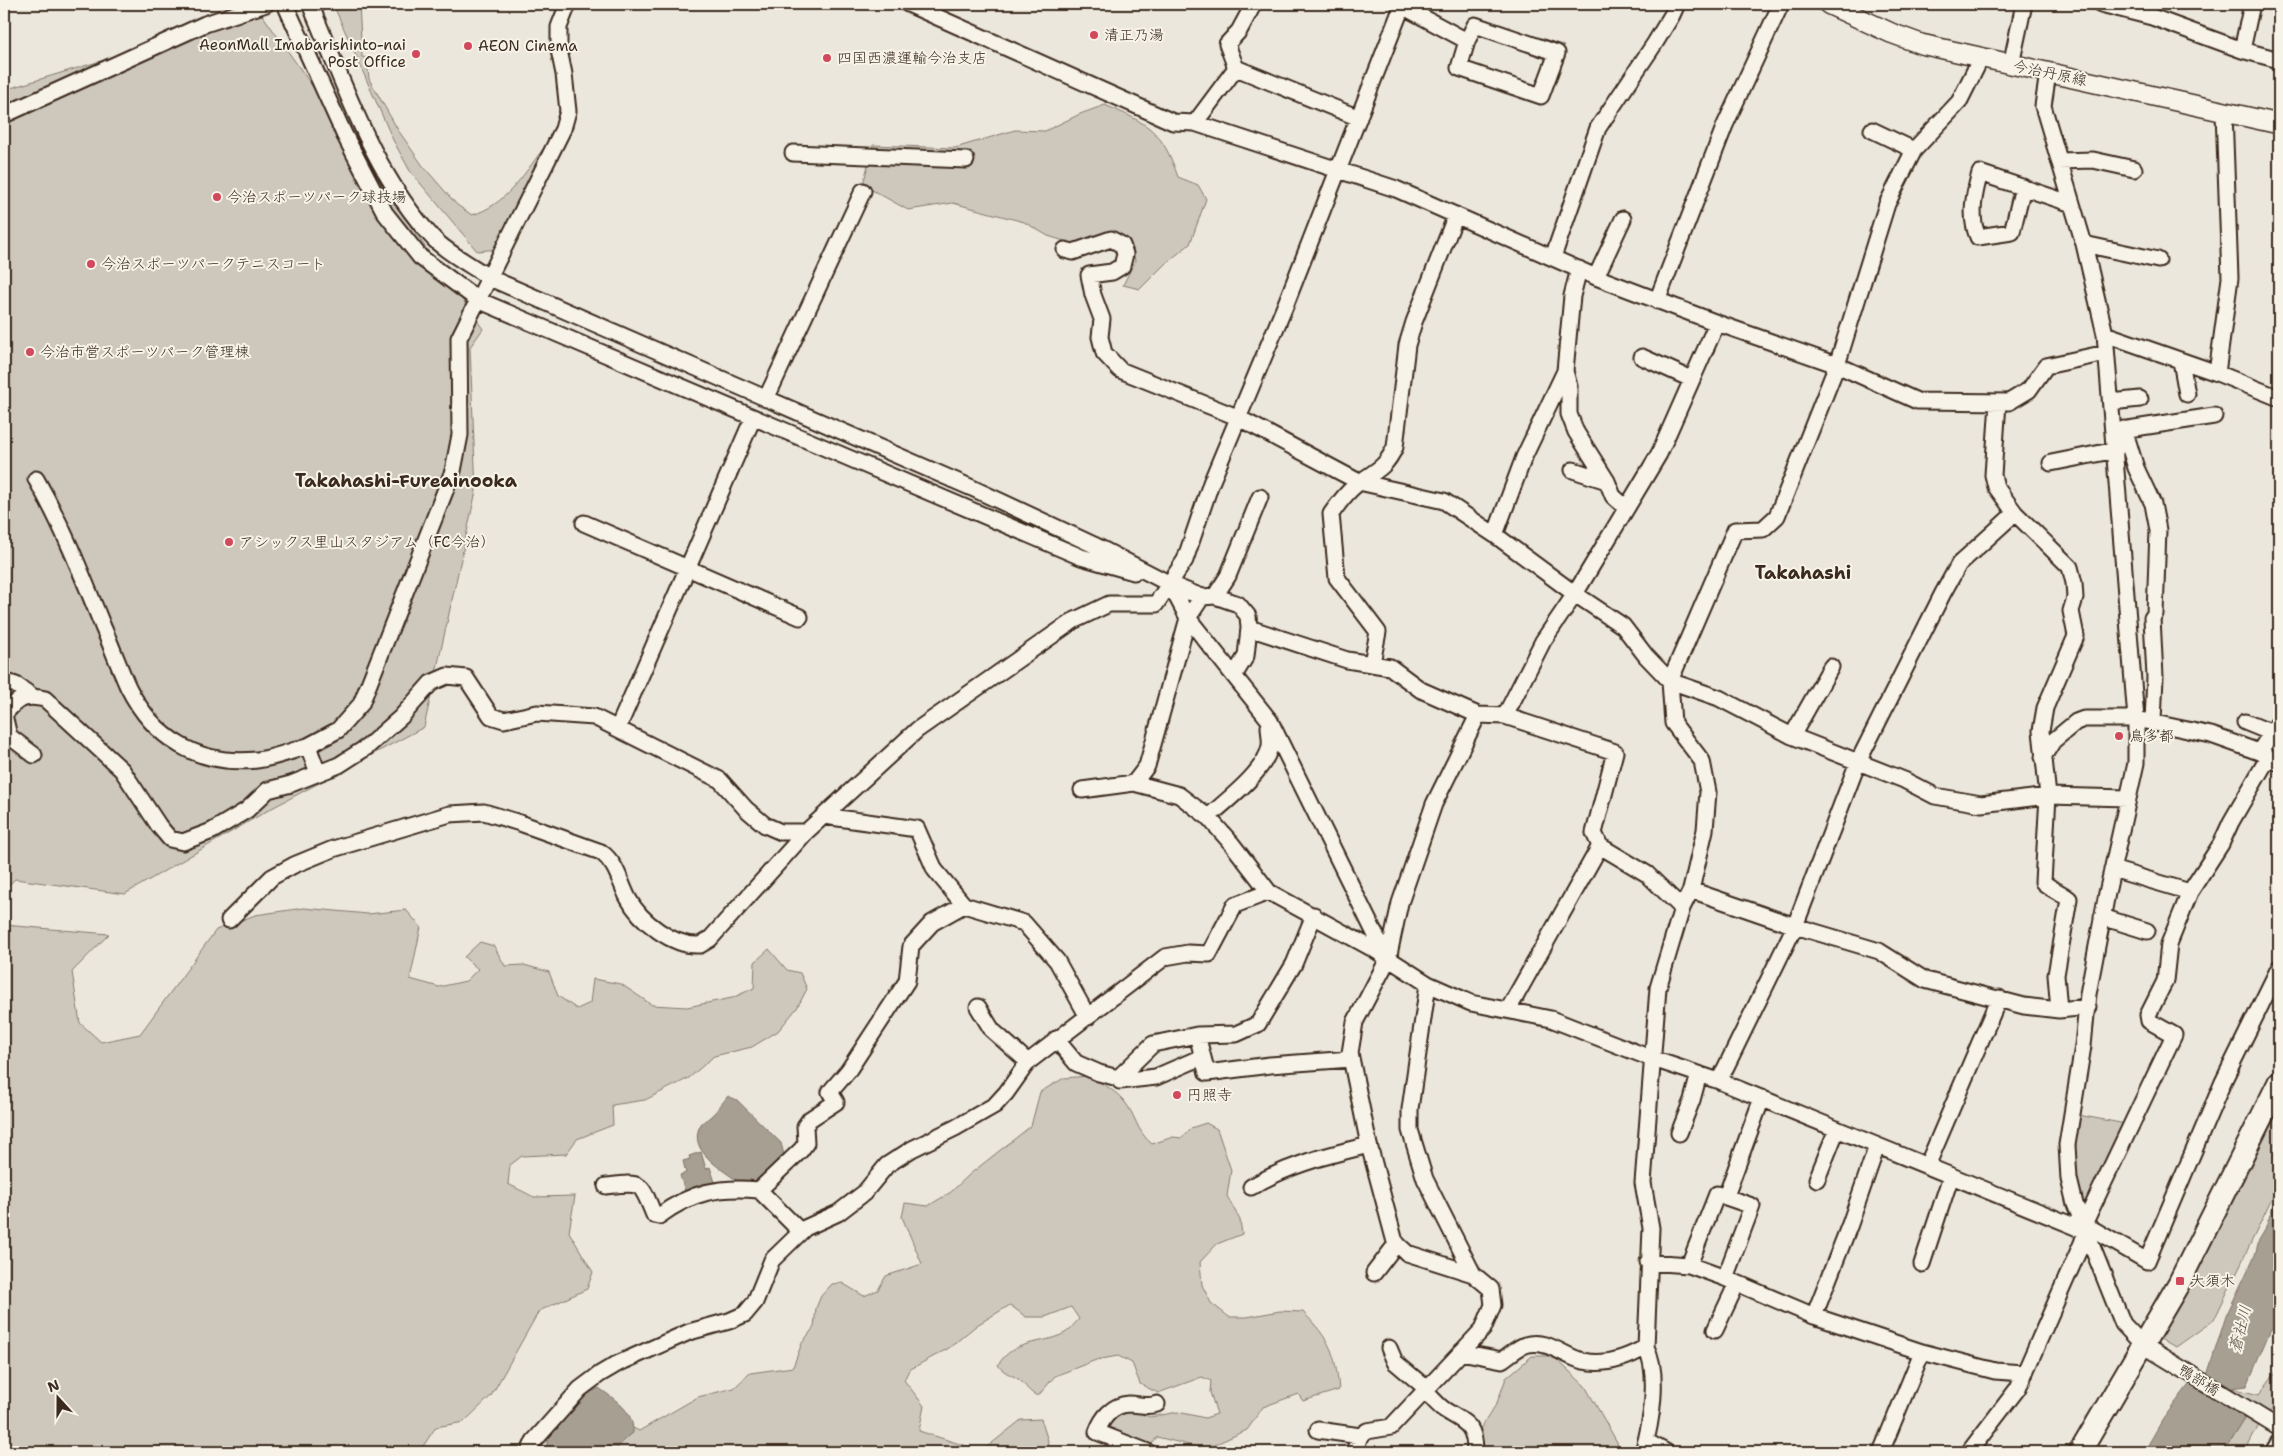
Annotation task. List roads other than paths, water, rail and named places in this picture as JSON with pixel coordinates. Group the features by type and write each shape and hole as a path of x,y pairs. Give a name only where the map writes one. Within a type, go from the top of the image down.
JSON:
{"highway":[{"path":"2080,1452 2145,1347 2279,1082"}],"main road":[{"name":"今治丹原線","path":"1840,7 1906,39 2011,65 2279,124"}],"street":[{"path":"4,115 206,24 266,4"},
{"path":"284,4 344,134 385,213 420,257 478,300 1081,557 1209,597 1238,604 1248,616 1249,628 1246,656 1235,674"},
{"path":"310,4 369,141 404,202 435,240 490,278 990,496 1094,545 1170,584 1188,618 1235,674 1269,719 1388,959"},
{"path":"36,479 60,527 129,688 158,730 188,751 209,757 256,760 308,746 338,730 361,704 453,471 460,435 459,338 563,129 568,111 559,50 559,27 568,4"},
{"path":"908,4 1173,122 1195,123 1396,189 1596,277 1717,323 1837,365 1917,401 2009,402 2029,390 2046,366 2106,353"},
{"path":"1251,4 1252,7 1239,31 1227,44 1236,68 1359,118"},
{"path":"1553,257 1598,128 1655,43 1672,16 1677,4"},
{"path":"1657,300 1725,125 1781,4"},
{"path":"2011,65 2024,4"},
{"path":"2101,4 2152,17 2242,50 2279,60"},
{"path":"2242,50 2252,4"},
{"path":"229,920 272,877 333,849 450,814 484,812 601,852 612,860 629,899 655,929 680,941 700,945 710,939 806,832 917,730 1072,621 1109,604 1156,604 1185,560 1211,483 1285,306 1402,5 1467,41"},
{"path":"1475,25 1557,53 1541,96 1459,68 1467,41 1475,25"},
{"path":"1666,1452 1644,1447 1654,1379 1651,1358 1646,1347 1650,1228 1643,1183 1658,988 1682,908 1691,890 1705,830 1708,792 1702,761 1673,723 1670,681 1735,530 1763,528 1777,516 1837,365 1887,204 1914,150 1959,102 1981,58"},
{"path":"1195,123 1236,68"},
{"path":"2048,73 2043,106 2084,244 2105,334 2111,402 2119,430 2153,504 2158,530 2155,614 2152,618 2155,678 2153,721"},
{"path":"2217,373 2230,278 2224,112"},
{"path":"1872,130 1914,150"},
{"path":"793,153 966,160"},
{"path":"2059,161 2093,160 2134,169"},
{"path":"2024,187 2012,232 1978,237 1974,229 1974,193 1980,174 2024,187 2072,204"},
{"path":"766,398 863,191"},
{"path":"1372,664 1378,632 1337,578 1331,514 1359,482 1375,473 1390,460 1396,447 1407,345 1414,322 1456,215"},
{"path":"1596,277 1623,219"},
{"path":"1065,250 1073,252 1111,239 1122,245 1125,254 1122,266 1112,272 1089,275 1093,295 1102,319 1100,337 1104,353 1120,370 1237,417 1359,482 1444,501 1623,626 1646,656 1670,681 1718,698 1792,736 1858,762 1935,796 1981,804 2048,796 2128,798"},
{"path":"2084,244 2158,260"},
{"path":"1495,535 1518,478 1524,457 1565,371 1572,296 1579,269"},
{"path":"1505,716 1543,641 1575,594 1659,454 1717,323"},
{"path":"2105,334 2217,373 2279,398"},
{"path":"1642,357 1691,379"},
{"path":"2181,361 2187,394"},
{"path":"1565,371 1569,386 1569,414 1576,432 1607,481 1612,496 1626,508"},
{"path":"2111,402 2140,399"},
{"path":"1998,403 1993,475 1996,487 2015,512 2070,567 2074,582 2075,598 2071,611 2076,636 2045,708 2040,731 2048,796 2043,882 2048,887 2058,890 2070,899 2056,975 2058,1010"},
{"path":"2119,430 2214,416"},
{"path":"618,728 753,418"},
{"name":"鴨部橋","path":"2119,430 2116,450 2136,719 2136,763 2102,917 2088,994 2088,1007 2067,1158 2075,1204 2123,1324 2145,1347 2279,1428"},
{"path":"2052,463 2116,450"},
{"path":"1574,470 1607,481"},
{"path":"2118,483 2138,472"},
{"path":"1134,783 1147,766 1188,618 1228,576 1260,496"},
{"path":"1719,1081 1795,926 1858,762 1959,564 2015,512"},
{"path":"584,523 800,617"},
{"path":"1249,628 1347,660 1390,667 1421,690 1478,715 1505,716 1615,752 1594,833 1600,846 1647,874 1682,908"},
{"path":"1792,736 1831,667"},
{"path":"4,681 16,685 32,696 45,699 122,770 159,826 170,839 183,842 212,831 247,810 268,790 291,784 339,765 368,747 401,717 431,683 447,676 466,678 491,716 504,720 537,713 594,717 720,780 746,809 765,826 781,832 806,832"},
{"path":"32,696 13,703 4,715 9,736 34,755"},
{"path":"1354,1452 1360,1436 1367,1431 1391,1427 1426,1390 1483,1329 1493,1305 1491,1289 1473,1274 1408,1252 1397,1243 1370,1144 1351,1059 1355,1022 1388,959 1400,903 1434,804 1478,715"},
{"path":"1208,817 1254,774 1264,761 1270,746 1269,719"},
{"path":"2044,757 2053,741 2076,722 2084,719 2136,719 2153,721 2211,735 2269,757"},
{"path":"1970,1452 2018,1388 2086,1231 2086,1220 2174,1035 2149,1021 2148,1015 2165,981 2169,944 2190,892 2221,844 2231,822 2269,757 2276,727 2245,722"},
{"path":"308,746 318,773"},
{"path":"1082,790 1134,783 1179,795 1208,817 1232,844 1269,892 1314,915 1428,984 1471,1003 1551,1019 1653,1059 1719,1081 2086,1231 2094,1230 2147,1261 2223,1082 2279,968"},
{"path":"824,816 917,829 935,870 964,905 1024,923 1058,961 1088,1017"},
{"path":"1508,1010 1600,846"},
{"path":"2112,869 2190,892"},
{"path":"1691,890 1795,926 1879,951 1925,980 2024,1006 2058,1010 2088,1007"},
{"path":"529,1452 534,1440 580,1389 600,1374 617,1364 689,1332 729,1321 745,1314 755,1302 772,1260 805,1228 838,1213 864,1193 887,1165 903,1154 955,1128 994,1104 1006,1093 1028,1062 1165,957 1188,953 1209,954 1235,905 1269,892"},
{"path":"759,1190 806,1144 805,1126 810,1119 836,1102 830,1092 848,1071 907,981 911,946 932,923 964,905"},
{"path":"1118,1078 1153,1044 1197,1035 1236,1034 1258,1024 1294,964 1314,915"},
{"path":"2102,917 2147,931"},
{"path":"1428,984 1410,1109 1410,1130 1425,1179 1473,1274"},
{"path":"1927,1166 1999,998"},
{"path":"978,1006 992,1030 1028,1062"},
{"path":"1197,1035 1207,1073 1214,1074 1270,1065 1351,1059"},
{"path":"1056,1039 1076,1063 1099,1073 1118,1078 1120,1081 1156,1077 1202,1057"},
{"path":"1679,1133 1699,1074"},
{"path":"1726,1196 1762,1098"},
{"path":"1817,1179 1837,1129"},
{"path":"1250,1187 1276,1172 1296,1164 1370,1144"},
{"path":"1814,1316 1850,1224 1877,1146"},
{"path":"1922,1264 1951,1176"},
{"path":"606,1186 634,1183 643,1188 654,1215 659,1216 678,1202 698,1194 734,1187 759,1190 801,1232"},
{"path":"1689,1265 1717,1194 1752,1206 1715,1330"},
{"path":"1374,1273 1397,1243"},
{"path":"1648,1262 1689,1265 1731,1280 1814,1316 1922,1352 1995,1371 2023,1373"},
{"path":"1461,1352 1502,1360 1526,1345 1541,1344 1563,1351 1581,1361 1602,1364 1646,1347"},
{"path":"1389,1348 1395,1362 1426,1390 1442,1408 1471,1427 1475,1452"},
{"path":"1881,1452 1922,1352"},
{"path":"1148,1452 1097,1432 1102,1418 1114,1409 1127,1404 1150,1407 1157,1404"},
{"path":"1318,1430 1360,1436"},
{"path":"2273,1452 2279,1442"}],"water":[{"path":"728,1096 737,1100 781,1143 784,1155 776,1167 771,1172 754,1181 740,1183 716,1166 702,1151 698,1143 697,1134 701,1124 713,1115"},
{"path":"701,1152 706,1169 710,1167 716,1185 686,1195 680,1175 686,1173 683,1161 690,1159 689,1156"},
{"name":"蒼社川","path":"2279,1188 2279,1315 2269,1333 2247,1386 2232,1388 2245,1419 2224,1452 2144,1452 2163,1419 2191,1382 2203,1388 2226,1316 2255,1255"},
{"path":"599,1388 617,1401 627,1412 633,1433 614,1452 546,1452 548,1434 586,1394"}],"place":[{"name":"清正乃湯","path":"1094,35"},
{"name":"AEON Cinema","path":"468,46"},
{"name":"AeonMall Imabarishinto-nai Post Office","path":"416,54"},
{"name":"四国西濃運輸今治支店","path":"827,58"},
{"name":"今治スポーツパーク球技場","path":"217,197"},
{"name":"今治スポーツパークテニスコート","path":"91,264"},
{"name":"今治市営スポーツパーク管理棟","path":"30,352"},
{"name":"アシックス里山スタジアム（FC今治）","path":"229,542"},
{"name":"鳥多都","path":"2119,736"},
{"name":"円照寺","path":"1177,1095"},
{"name":"大須木","path":"2180,1281"}],"district":[{"name":"Takahashi-Fureainooka","path":"406,481"},
{"name":"Takahashi","path":"1803,573"}]}
